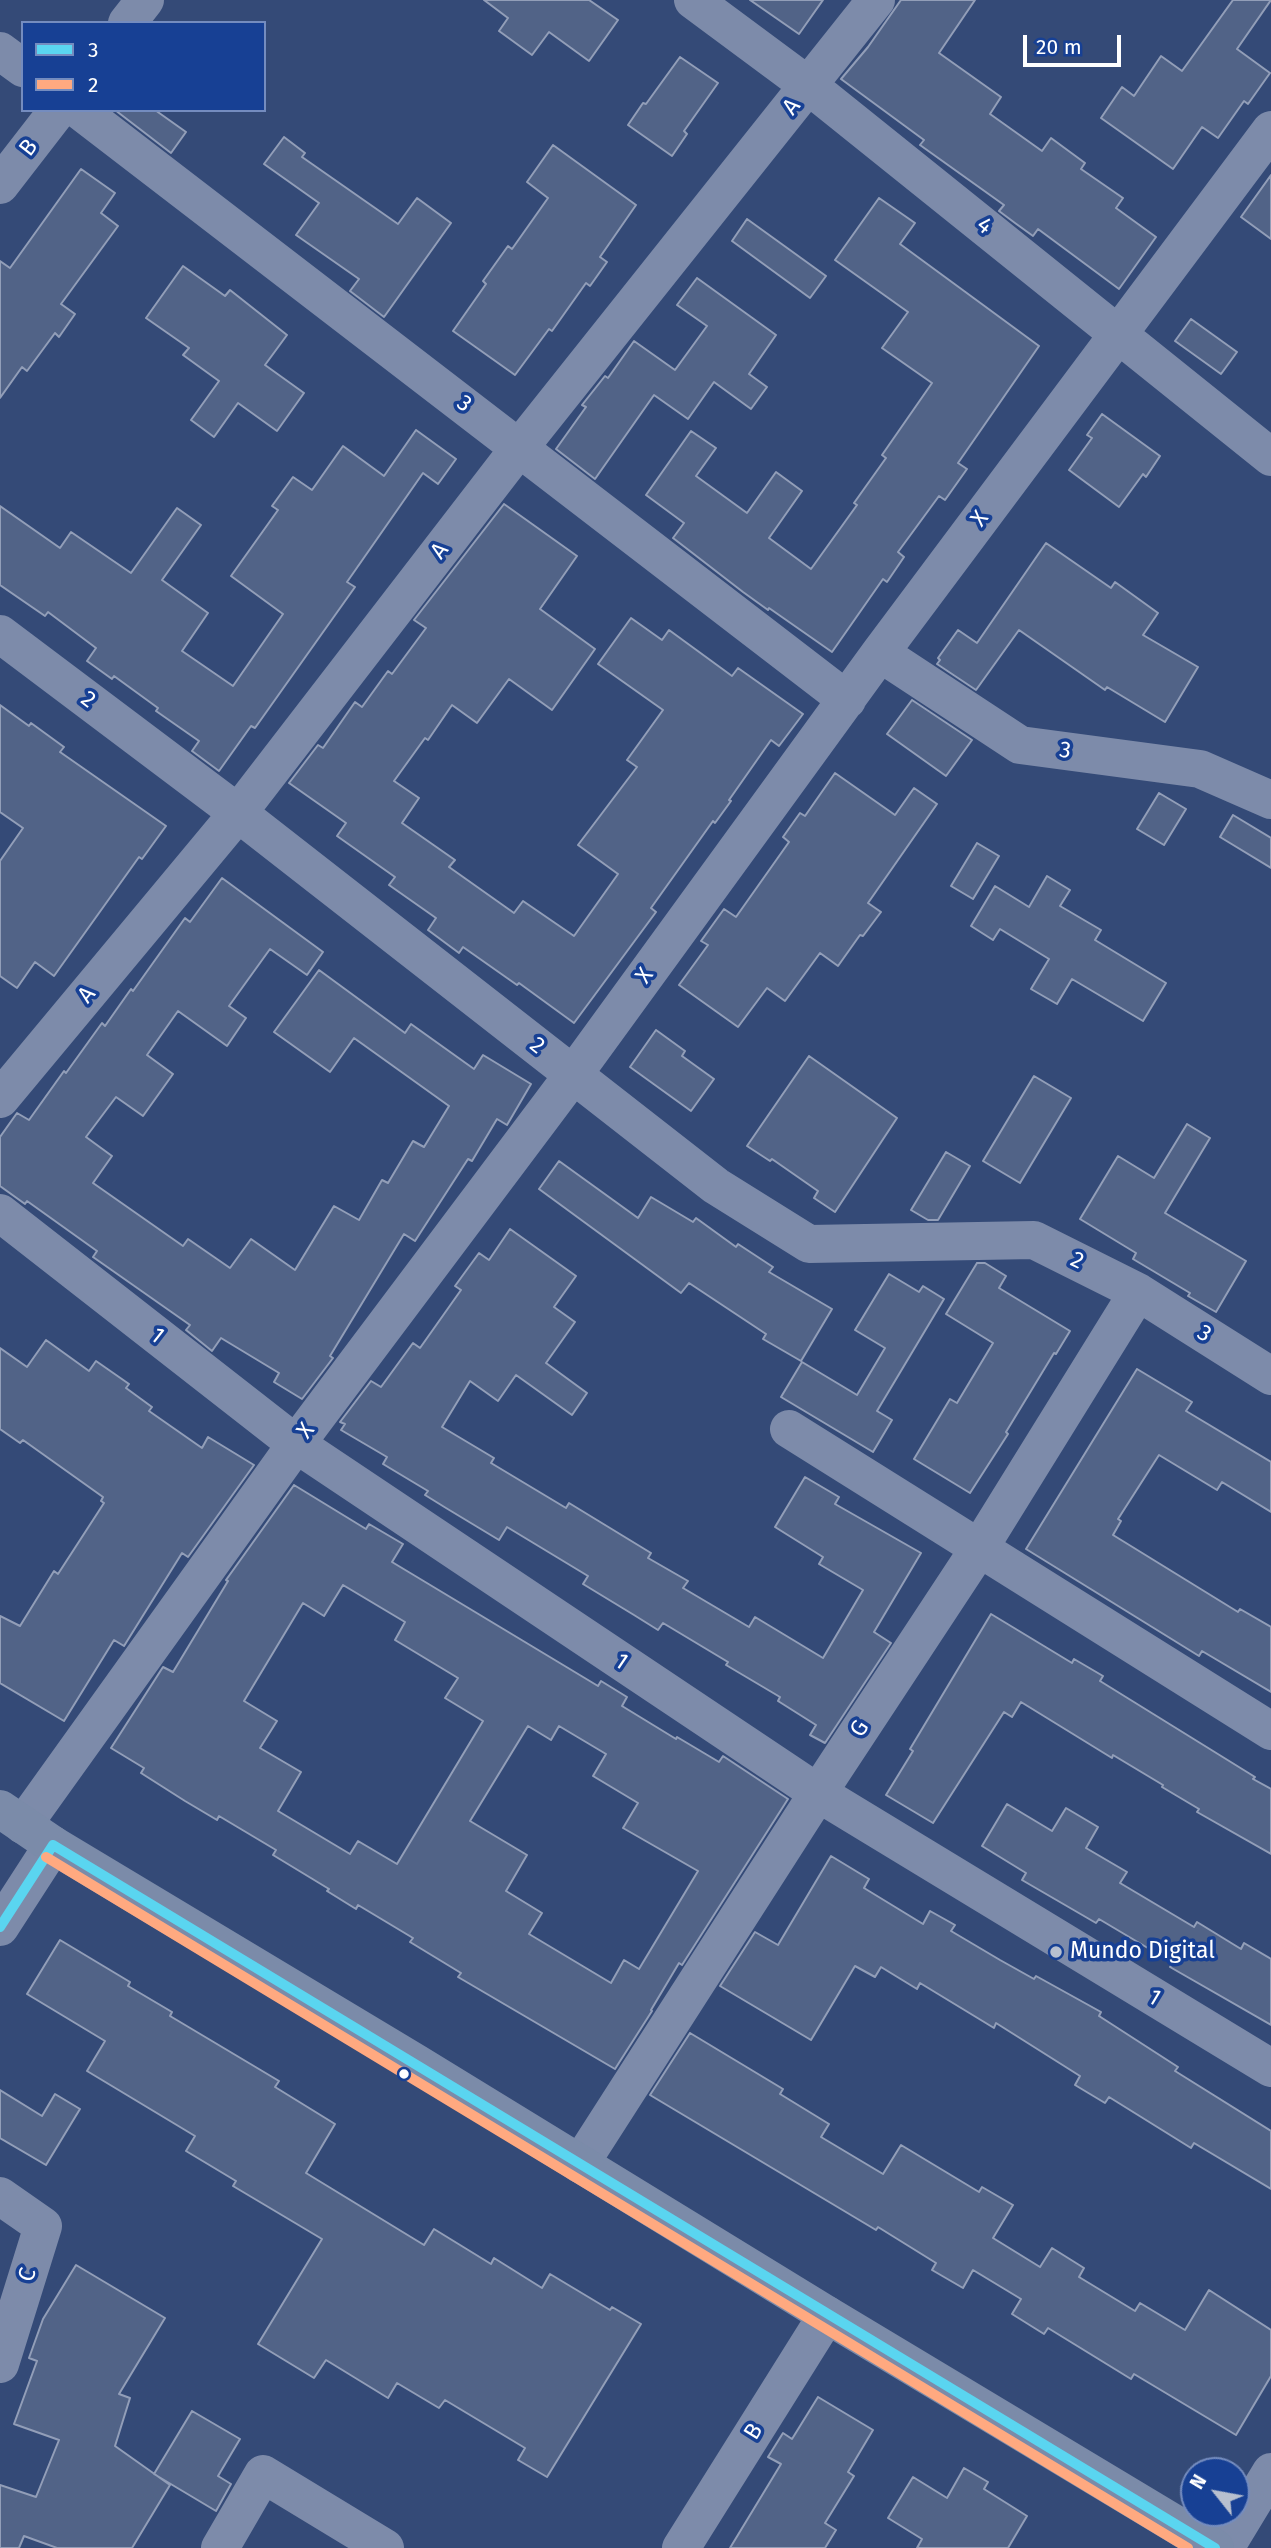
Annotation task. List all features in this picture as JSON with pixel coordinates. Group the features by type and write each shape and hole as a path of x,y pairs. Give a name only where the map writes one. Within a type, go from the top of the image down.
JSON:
{"main road":[{"path":"25,1827 1215,2548"}],"street":[{"path":"129,21 145,0"},
{"name":"4","path":"694,0 809,86 1271,457"},
{"name":"A","path":"0,1099 239,813 520,447 876,0"},
{"path":"0,51 21,67"},
{"name":"B","path":"0,186 56,112"},
{"name":"3","path":"82,112 847,700"},
{"name":"X","path":"0,1927 25,1827 296,1444 573,1074 880,653 1271,130"},
{"name":"2","path":"0,634 239,813 716,1186 809,1244 1034,1240 1138,1292"},
{"name":"3","path":"880,653 1020,745 1199,769 1271,800"},
{"name":"1","path":"0,1213 296,1444 818,1793 1271,2068"},
{"name":"3","path":"1138,1292 1271,1376"},
{"name":"G","path":"580,2164 818,1793 980,1547 1138,1292"},
{"path":"789,1429 1271,1731"},
{"name":"C","path":"0,2196 43,2226 0,2364"},
{"name":"B","path":"681,2548 827,2315"},
{"path":"1225,2548 1271,2472"},
{"path":"220,2548 263,2474 385,2548"}],"building":[{"path":"484,0 589,0 618,20 589,61 549,32 532,55 499,31 508,18"},
{"path":"750,0 823,0 799,34"},
{"path":"901,0 975,0 939,53 1001,97 990,114 1042,151 1051,138 1085,163 1081,169 1123,198 1116,208 1156,237 1119,289 1038,229 1033,236 999,211 1004,205 920,145 924,140 841,79 868,47"},
{"path":"1233,0 1271,0 1237,49 1270,73 1248,104 1244,101 1218,138 1202,127 1173,169 1101,118 1122,87 1134,96 1161,56 1182,71"},
{"path":"680,57 718,83 684,131 687,134 672,156 628,125"},
{"path":"118,112 158,112 186,132 171,153"},
{"path":"284,137 305,153 302,157 398,224 417,198 451,223 384,317 350,291 359,279 296,235 319,203 264,164"},
{"path":"553,145 636,205 600,257 607,262 590,286 586,283 552,331 549,329 515,375 453,331 486,284 483,281 508,246 512,249 548,198 527,182"},
{"path":"81,169 115,193 101,213 118,226 61,304 75,314 59,337 55,333 27,371 22,367 0,398 0,261 10,268"},
{"path":"1271,175 1271,239 1241,217"},
{"path":"879,198 915,223 900,244 1039,346 958,463 967,469 945,500 939,496 898,552 904,557 887,582 883,579 832,652 769,608 768,610 673,538 684,523 646,495 691,431 716,448 696,476 747,513 776,472 802,491 769,538 811,569 857,505 854,503 886,458 882,455 932,383 882,348 908,312 835,260"},
{"path":"747,219 826,276 810,298 732,241"},
{"path":"183,266 225,296 230,290 287,335 265,365 304,393 277,431 238,403 214,437 191,420 219,381 183,355 189,348 146,318"},
{"path":"697,278 776,335 749,374 767,387 751,409 714,382 688,419 654,395 595,479 556,449 586,407 582,405 605,376 608,378 634,341 675,370 707,326 677,305"},
{"path":"1191,319 1237,352 1221,374 1175,341"},
{"path":"1102,414 1160,456 1146,477 1143,474 1119,507 1069,470 1092,438 1087,435"},
{"path":"416,430 456,459 438,484 423,473 347,582 355,587 255,728 251,726 219,771 192,751 199,741 156,711 158,708 114,676 112,679 87,661 96,648 48,612 45,616 0,585 0,506 60,548 71,532 131,573 177,508 201,525 162,580 208,613 182,651 233,686 283,614 231,576 278,510 272,506 293,477 312,490 343,446 384,476"},
{"path":"504,504 577,556 540,609 595,649 552,710 509,679 477,723 452,705 428,740 425,738 394,781 419,798 402,823 455,860 449,867 514,913 523,901 574,936 618,874 578,845 637,767 627,760 663,710 598,664 631,618 662,640 669,630 732,676 738,668 803,714 779,746 771,740 729,800 731,801 715,823 713,821 651,908 656,912 574,1023 463,947 459,953 428,930 436,918 389,885 395,877 337,836 346,823 289,783 318,745 323,748 355,702 362,707 388,671 392,674 426,628 414,620"},
{"path":"1046,543 1111,588 1115,582 1158,613 1143,635 1198,667 1165,722 1107,687 1105,690 1019,630 976,690 937,664 940,660 938,658 958,630 977,643"},
{"path":"912,700 972,740 946,776 887,734"},
{"path":"0,705 64,747 60,752 166,826 142,859 139,857 54,976 35,962 17,988 0,976 0,861 23,828 0,812"},
{"path":"835,773 895,815 914,788 937,804 868,903 881,912 863,936 860,935 838,966 820,953 785,1001 767,988 738,1027 679,985 708,945 701,941 724,909 736,917 789,842 783,837 800,813 805,816"},
{"path":"1159,793 1186,809 1164,845 1137,829"},
{"path":"1233,815 1271,838 1271,868 1220,837"},
{"path":"977,843 999,856 973,899 951,886"},
{"path":"1047,876 1070,890 1060,906 1101,930 1095,940 1166,983 1143,1021 1072,979 1057,1004 1031,989 1049,959 1000,929 993,940 971,926 995,886 1029,907"},
{"path":"222,878 323,952 307,975 270,949 229,1006 246,1018 227,1046 178,1011 147,1055 173,1074 143,1116 116,1097 86,1137 112,1156 93,1183 183,1246 188,1239 230,1268 251,1239 295,1270 334,1206 359,1220 382,1180 388,1183 413,1141 424,1147 449,1106 354,1038 330,1072 274,1032 319,970 405,1033 411,1024 474,1069 483,1055 531,1084 507,1125 497,1119 472,1161 468,1159 415,1241 404,1234 330,1356 333,1358 302,1399 274,1382 279,1373 221,1338 212,1351 186,1330 190,1325 93,1257 97,1251 27,1201 25,1204 0,1186 0,1137 17,1113 29,1120 102,1023 105,1026 131,989 133,991 185,918 190,922"},
{"path":"656,1030 685,1051 682,1056 714,1079 691,1111 630,1067"},
{"path":"809,1056 897,1118 835,1212 814,1198 818,1191 772,1159 770,1161 747,1146"},
{"path":"1034,1076 1071,1098 1020,1183 983,1161"},
{"path":"1187,1124 1210,1138 1165,1213 1246,1261 1216,1312 1133,1259 1136,1253 1080,1219 1118,1156 1154,1178"},
{"path":"946,1152 970,1166 938,1220 928,1220 911,1210"},
{"path":"559,1161 638,1218 651,1197 693,1222 696,1218 736,1247 738,1244 773,1267 769,1272 832,1309 801,1361 763,1339 766,1334 689,1283 681,1293 539,1189"},
{"path":"510,1229 576,1276 554,1307 575,1322 546,1363 587,1393 572,1415 516,1375 498,1401 470,1381 442,1427 494,1458 491,1463 566,1508 569,1503 651,1553 648,1558 688,1581 683,1588 749,1627 755,1617 823,1658 863,1590 819,1564 823,1557 775,1527 805,1477 839,1497 835,1504 921,1553 874,1632 891,1643 825,1743 810,1735 816,1725 778,1701 780,1697 726,1665 728,1662 663,1623 658,1630 583,1584 588,1576 507,1527 499,1540 425,1495 428,1491 383,1464 387,1457 341,1430 345,1424 340,1422 371,1381 381,1387 413,1343 420,1348 461,1290 455,1286 479,1253 489,1260"},
{"path":"977,1263 985,1263 1006,1276 999,1288 1070,1331 970,1493 914,1459 950,1399 957,1403 993,1343 946,1314"},
{"path":"889,1274 919,1292 923,1286 944,1299 877,1411 892,1420 873,1452 781,1397 802,1362 857,1395 885,1348 855,1330"},
{"path":"46,1340 89,1371 96,1361 129,1384 126,1388 152,1407 149,1411 202,1448 208,1437 254,1465 188,1557 182,1553 124,1646 114,1640 64,1721 0,1683 0,1616 20,1626 54,1571 58,1574 104,1503 101,1501 103,1497 23,1440 20,1443 0,1429 0,1348 27,1367"},
{"path":"1137,1369 1192,1402 1186,1411 1271,1462 1271,1512 1222,1482 1217,1490 1159,1455 1118,1519 1121,1521 1113,1535 1238,1612 1240,1609 1271,1627 1271,1692 1202,1651 1199,1656 1026,1549"},
{"path":"294,1485 366,1529 369,1524 403,1544 392,1562 598,1686 601,1681 627,1697 622,1706 676,1739 677,1737 719,1762 723,1756 788,1799 682,1965 679,1963 615,2069 458,1977 461,1973 410,1942 413,1938 358,1905 356,1909 327,1891 329,1889 273,1855 276,1850 219,1816 217,1820 185,1801 141,1773 144,1768 111,1748 163,1667 173,1672 228,1581 226,1580","holes":["343,1585 405,1622 395,1640 458,1678 445,1698 483,1721 397,1864 358,1841 350,1854 278,1811 301,1772 260,1748 277,1721 244,1701 303,1603 324,1616","528,1726 551,1740 559,1726 606,1754 593,1776 638,1803 623,1828 698,1871 639,1969 624,1960 611,1983 529,1934 542,1913 506,1891 527,1855 470,1821"]},
{"path":"991,1614 1072,1663 1074,1659 1103,1676 1100,1681 1271,1789 1271,1854 1197,1812 1199,1809 1162,1787 1163,1785 1113,1755 1112,1758 1021,1702 1012,1717 1004,1712 933,1823 886,1795 913,1751 910,1749"},
{"path":"1007,1804 1052,1831 1066,1808 1098,1827 1086,1848 1127,1872 1120,1883 1194,1927 1197,1922 1241,1949 1244,1943 1271,1959 1271,2025 1170,1967 1173,1963 1099,1919 1096,1923 1022,1880 1026,1873 982,1846"},
{"path":"831,1856 869,1879 864,1888 923,1924 930,1911 955,1925 951,1931 1000,1960 1034,1979 1036,1976 1101,2012 1099,2016 1178,2067 1175,2071 1271,2131 1271,2189 1194,2143 1191,2148 1109,2097 1105,2103 1075,2085 1080,2076 996,2023 994,2028 920,1983 917,1989 881,1967 875,1977 855,1966 811,2040 720,1986 755,1932 778,1945"},
{"path":"60,1940 130,1982 128,1986 172,2012 170,2016 279,2081 275,2087 335,2124 306,2173 424,2245 434,2229 491,2264 494,2258 542,2288 550,2274 610,2310 612,2307 641,2324 547,2477 518,2460 525,2448 445,2400 439,2408 397,2383 388,2398 326,2360 314,2378 258,2344 322,2239 233,2186 236,2181 186,2151 195,2136 87,2071 105,2041 27,1994"},
{"path":"690,2033 783,2089 780,2094 829,2124 821,2137 883,2174 901,2145 979,2192 982,2187 1013,2205 993,2238 1040,2267 1052,2248 1084,2268 1079,2277 1135,2311 1140,2303 1185,2330 1209,2290 1271,2330 1271,2376 1236,2435 1134,2374 1131,2379 1048,2328 1044,2334 1012,2314 1021,2299 973,2270 963,2288 932,2270 936,2263 878,2227 876,2230 650,2095"},
{"path":"0,2090 42,2116 55,2094 80,2109 46,2165 0,2138"},
{"path":"76,2265 165,2318 119,2394 130,2398 115,2446 170,2485 132,2548 57,2548 24,2536 19,2548 0,2548 0,2485 36,2497 59,2440 14,2424 37,2361 29,2358 43,2319"},
{"path":"818,2397 873,2430 848,2472 854,2476 825,2523 836,2530 825,2548 730,2548 781,2464 768,2457 783,2433 792,2439"},
{"path":"192,2411 240,2439 218,2476 231,2484 216,2511 154,2474"},
{"path":"964,2468 988,2482 984,2489 1027,2516 1008,2548 917,2548 922,2539 888,2518 913,2477 947,2498"}],"transit line":[{"name":"3","path":"53,1845 1215,2548"},
{"name":"3","path":"0,1927 53,1845"},
{"name":"2","path":"46,1857 1188,2548"}],"place":[{"name":"Mundo Digital","path":"1056,1952"}]}
